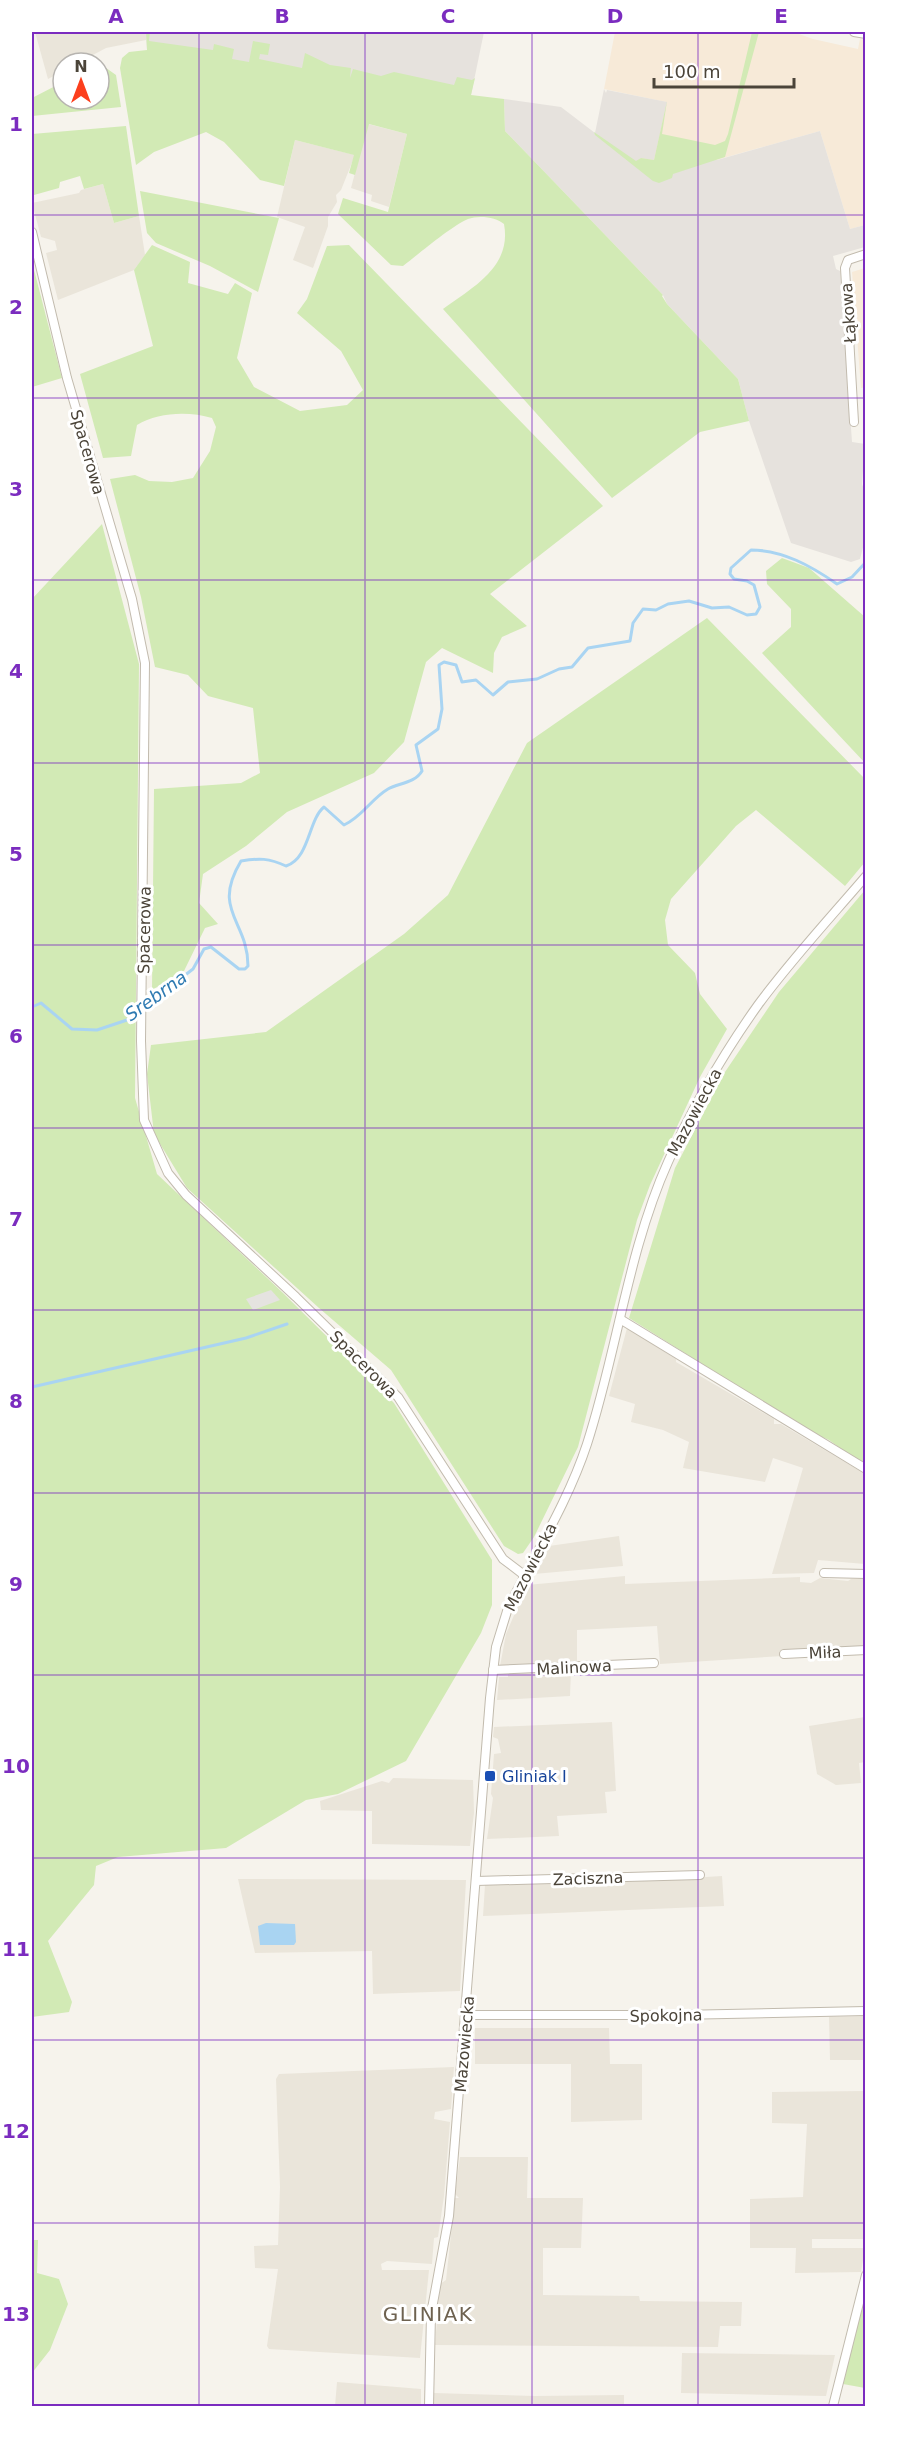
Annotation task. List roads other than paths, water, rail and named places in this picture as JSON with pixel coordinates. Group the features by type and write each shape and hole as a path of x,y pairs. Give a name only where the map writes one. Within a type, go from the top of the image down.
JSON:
{"street":[{"path":"854,32 866,34"},
{"name":"Spacerowa","path":"32,232 64,368 132,599 145,663 142,1019 144,1120 168,1173 186,1195 296,1297 398,1397 503,1559 524,1575"},
{"name":"Łąkowa","path":"854,422 845,268 848,260 866,254"},
{"name":"Mazowiecka","path":"429,2406 431,2314 449,2216 493,1670 501,1629 524,1575 551,1526 586,1445 657,1191 707,1082 759,1003 866,876"},
{"path":"620,1319 866,1469"},
{"path":"824,1573 866,1574"},
{"name":"Miła","path":"784,1654 866,1650"},
{"name":"Malinowa","path":"493,1670 654,1663"},
{"name":"Zaciszna","path":"476,1881 700,1875"},
{"name":"Spokojna","path":"466,2015 668,2015 866,2011"},
{"path":"833,2406 866,2275"}],"water":[{"path":"266,1923 295,1924 296,1942 294,1945 260,1945 258,1926"}],"waterway":[{"name":"Srebrna","path":"32,1007 41,1003 72,1029 97,1030 127,1020 193,969 204,949 211,947 239,969 245,969 248,966 246,950 233,915 229,892 241,861 264,859 286,866 300,855 324,807 344,825 388,789 419,775 422,771 416,745 438,729 442,709 439,665 444,662 456,665 462,682 476,680 493,695 508,682 537,679 559,669 572,667 588,648 630,641 633,623 643,609 656,610 668,604 689,601 712,608 729,607 747,615 756,614 760,607 754,585 747,581 734,579 730,574 731,568 751,550 774,553 796,560 837,584 852,577 866,562"},
{"path":"32,1387 246,1338 287,1324"}],"place":[{"name":"Gliniak I","path":"490,1776"}],"district":[{"name":"GLINIAK","path":"428,2314"}]}
